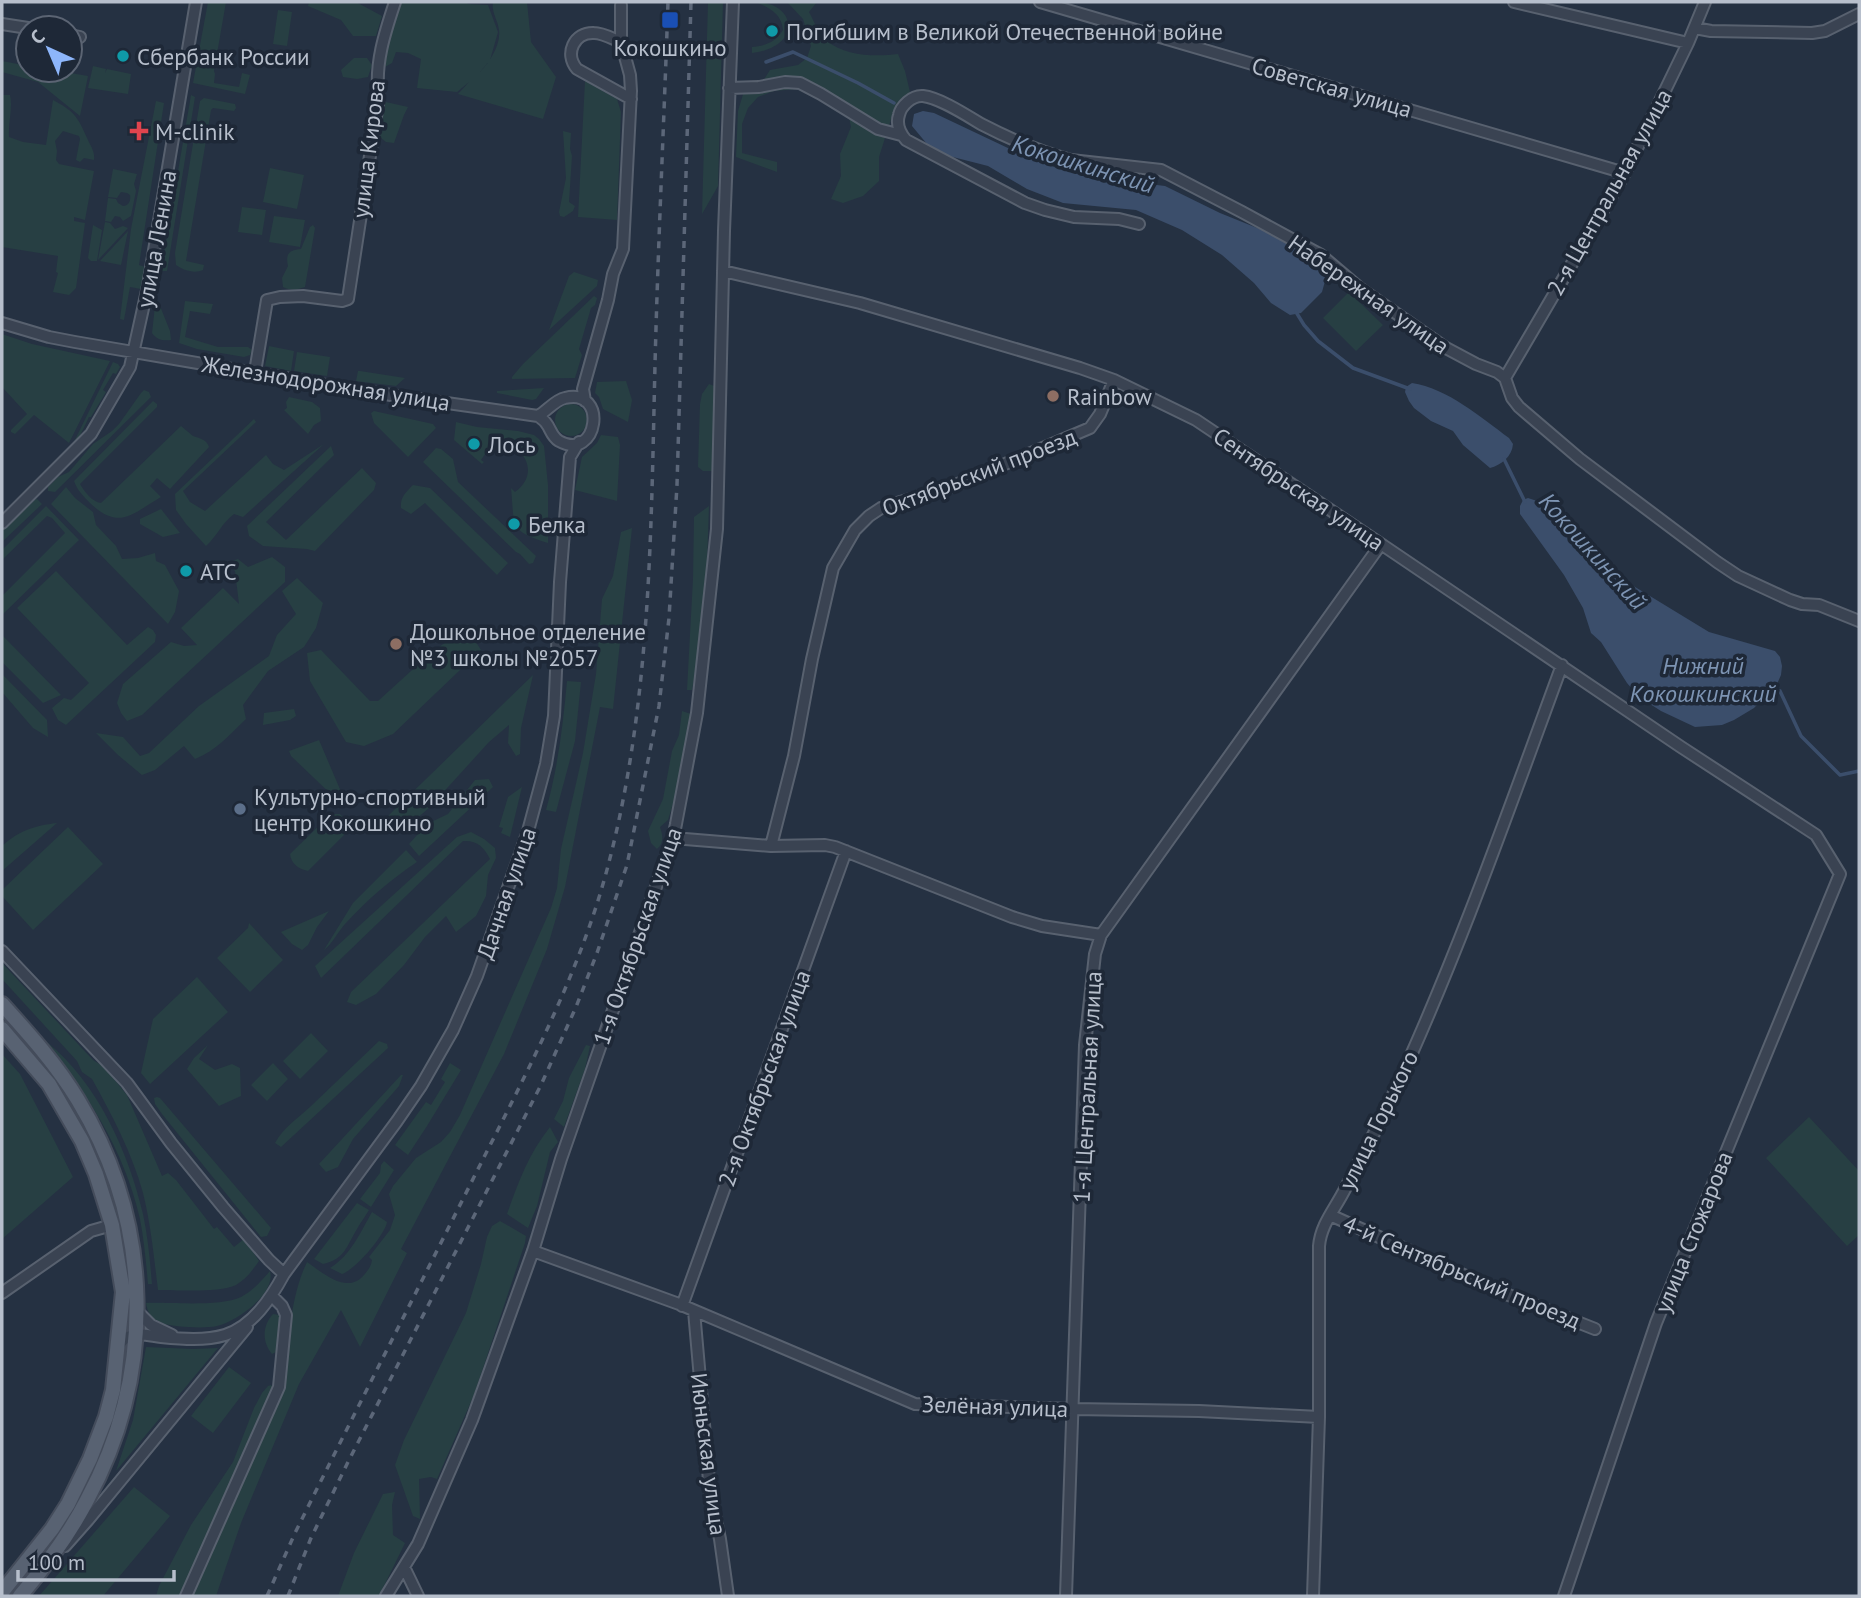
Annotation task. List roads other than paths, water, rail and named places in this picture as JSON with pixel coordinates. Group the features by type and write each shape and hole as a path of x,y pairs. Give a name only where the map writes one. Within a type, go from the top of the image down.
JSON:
{"main road":[{"path":"2,1004 65,1081 109,1161 130,1225 137,1311 125,1404 101,1472 86,1503 20,1596"},
{"path":"2,1029 49,1084 74,1124 96,1174 112,1225 121,1270 123,1300 113,1390 90,1460 52,1530 2,1592"}],"street":[{"name":"улица Ленина","path":"2,523 91,435 127,374 135,351 155,246 196,2"},
{"name":"улица Кирова","path":"255,372 267,300 291,296 342,301 348,299 379,97 377,84 380,59 395,2"},
{"name":"1-я Октябрьская улица","path":"386,1596 418,1545 472,1420 533,1251 561,1158 673,838 704,664 717,529 733,2"},
{"name":"Советская улица","path":"1040,2 1625,173"},
{"path":"1514,2 1688,44"},
{"name":"2-я Центральная улица","path":"1505,378 1625,173 1688,44 1705,2"},
{"path":"585,401 573,397 560,399 538,416 547,424 554,437 574,444 587,437 594,424 592,410 585,401 583,388 613,274 623,249 631,99 630,75 621,42 621,5"},
{"path":"1695,28 1711,31 1812,33 1842,24 1858,11"},
{"path":"621,42 597,33 585,35 576,41 571,50 571,62 577,69 631,99"},
{"path":"729,88 800,83 877,129 900,130 906,140 1030,205 1074,217 1119,219 1139,224"},
{"name":"Набережная улица","path":"900,130 899,115 904,105 923,96 1048,154 1071,160 1161,170 1321,255 1361,289 1446,348 1505,378"},
{"name":"Сентябрьская улица","path":"723,271 873,307 1057,361 1114,380 1196,420 1815,835 1840,874"},
{"name":"Железнодорожная улица","path":"2,323 49,337 358,390 538,416"},
{"path":"1505,378 1512,398 1519,407 1580,459 1717,562 1738,576 1790,600 1819,606 1859,621"},
{"name":"Октябрьский проезд","path":"771,846 794,757 833,568 855,530 881,508 953,486 1090,428 1100,414 1114,380"},
{"path":"573,397 583,388"},
{"path":"547,424 550,409"},
{"path":"562,442 570,457"},
{"name":"Дачная улица","path":"136,1334 181,1339 211,1338 243,1325 272,1296 284,1274 403,1113 453,1030 477,976 528,831 546,765 554,716 560,582 570,457 579,442"},
{"name":"1-я Центральная улица","path":"1066,1596 1084,1045 1095,954 1101,935 1381,544"},
{"name":"улица Горького","path":"1313,1596 1319,1417 1319,1247 1322,1230 1393,1095 1442,981 1499,838 1562,665"},
{"path":"673,838 771,846 825,845 1012,917 1042,926 1101,935"},
{"name":"2-я Октябрьская улица","path":"682,1306 846,851"},
{"name":"улица Стожарова","path":"1564,1596 1656,1323 1840,874"},
{"path":"2,951 127,1083 223,1207 284,1274"},
{"name":"4-й Сентябрьский проезд","path":"1330,1215 1506,1294 1595,1329"},
{"path":"2,1293 91,1231 112,1225"},
{"name":"Зелёная улица","path":"533,1251 682,1306 915,1404 1199,1411 1319,1417"},
{"path":"30,1584 88,1520 272,1296 282,1306 286,1315 279,1387 186,1596"},
{"path":"118,1348 124,1339 136,1334 131,1327 123,1300"},
{"path":"137,1311 151,1325 181,1339"},
{"name":"Июньская улица","path":"694,1311 709,1492 720,1539 728,1596"},
{"path":"404,1567 418,1596"}],"water":[{"path":"923,111 934,113 1059,169 1101,178 1165,186 1220,213 1272,234 1313,260 1327,274 1322,292 1301,313 1290,315 1271,303 1254,283 1222,255 1182,230 1136,210 1063,203 1027,189 988,166 945,155 927,144 912,126 914,114"},
{"path":"1412,383 1451,397 1509,438 1513,444 1508,457 1490,468 1463,445 1453,431 1431,421 1414,408 1405,392 1406,387"},
{"name":"Нижний Кокошкинский","path":"1528,498 1540,502 1550,499 1570,520 1582,545 1622,579 1709,632 1775,651 1782,666 1777,684 1754,708 1722,725 1695,727 1639,697 1601,642 1591,633 1583,608 1564,575 1520,514 1523,500"}],"waterway":[{"path":"766,62 793,52 894,103"},
{"name":"Кокошкинский","path":"1296,312 1318,341 1353,368 1410,389"},
{"name":"Кокошкинский","path":"1504,459 1525,502"},
{"name":"Кокошкинский","path":"1771,688 1780,691 1801,736 1840,775 1859,771"}],"railway":[{"path":"267,1596 295,1533 551,1020 584,942 609,862 633,739 646,615 668,2"},
{"path":"288,1596 311,1538 348,1462 541,1085 576,1007 627,865 659,706 669,618 677,485 691,2"}],"place":[{"name":"Кокошкино","path":"670,20"},
{"name":"Погибшим в Великой Отечественной войне","path":"772,31"},
{"name":"Сбербанк России","path":"123,56"},
{"name":"M-clinik","path":"139,131"},
{"name":"Rainbow","path":"1053,396"},
{"name":"Лось","path":"474,444"},
{"name":"Белка","path":"514,524"},
{"name":"АТС","path":"186,571"},
{"name":"Дошкольное отделение №3 школы №2057","path":"396,644"},
{"name":"Культурно-спортивный центр Кокошкино","path":"240,809"}]}
